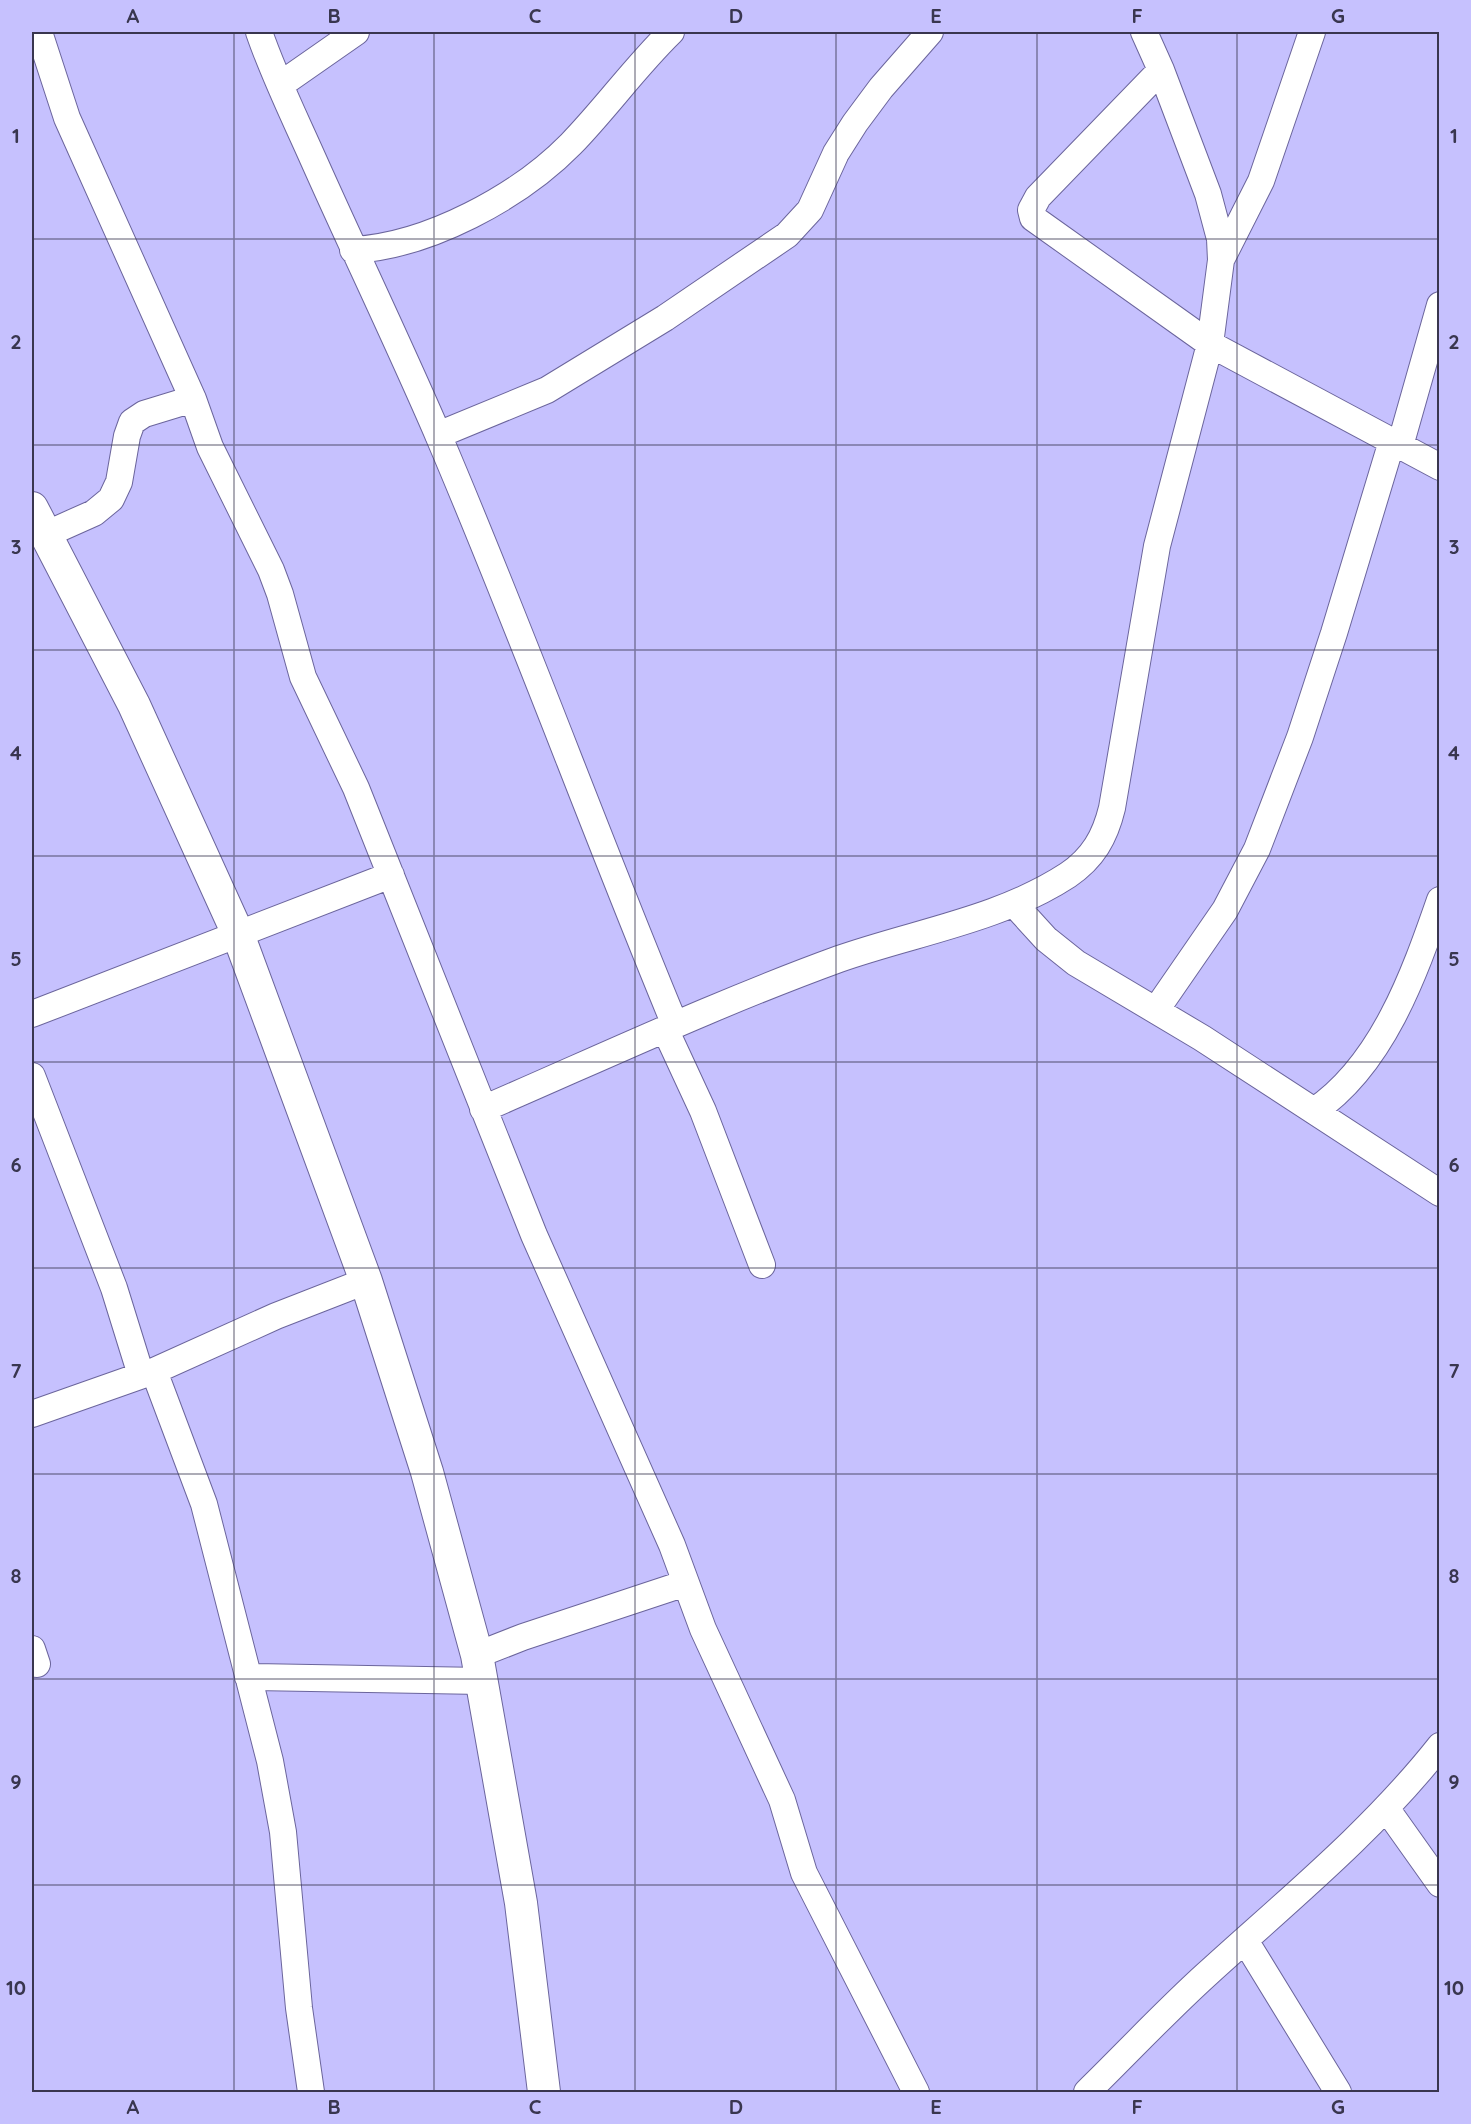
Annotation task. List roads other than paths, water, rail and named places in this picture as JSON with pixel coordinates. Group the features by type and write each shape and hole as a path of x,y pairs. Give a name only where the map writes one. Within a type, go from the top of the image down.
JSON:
{"main road":[{"path":"39,521 134,705 238,934 366,1281 427,1472 480,1668 521,1904 544,2092"}],"street":[{"path":"39,32 67,118 193,399 210,447 271,570 284,605 303,677 356,788 534,1235 686,1583 703,1629 782,1800 804,1873 916,2092"},
{"path":"259,32 353,250 438,435 539,678 762,1265"},
{"path":"280,85 356,32"},
{"path":"353,250 402,244 429,234 502,197 534,175 569,145 671,32"},
{"path":"438,435 548,390 665,318 797,228 810,210 836,153 855,123 881,88 930,32"},
{"path":"483,1109 670,1027 837,960 1016,905 1088,860 1100,843 1108,825 1157,546 1210,344 1221,260 1216,219 1161,70 1144,32"},
{"path":"1221,260 1261,181 1312,32"},
{"path":"1161,70 1043,191 1031,210 1033,218 1210,344 1440,467"},
{"path":"1156,1010 1225,910 1257,849 1296,748 1328,654 1440,305"},
{"path":"39,521 94,513 111,499 118,482 132,422 144,414 193,399"},
{"path":"32,1014 391,875"},
{"path":"1314,1111 1346,1085 1381,1035 1414,969 1440,900"},
{"path":"1016,905 1061,953 1156,1010 1440,1193"},
{"path":"32,1076 147,1373 204,1504 279,1801 299,2008 311,2092"},
{"path":"32,1414 147,1373 276,1316 366,1281"},
{"path":"248,1677 480,1668 523,1637 686,1583"},
{"path":"1087,2092 1208,1973 1246,1942 1386,1808 1440,1746"},
{"path":"1386,1808 1440,1884"},
{"path":"1246,1942 1338,2092"}]}
